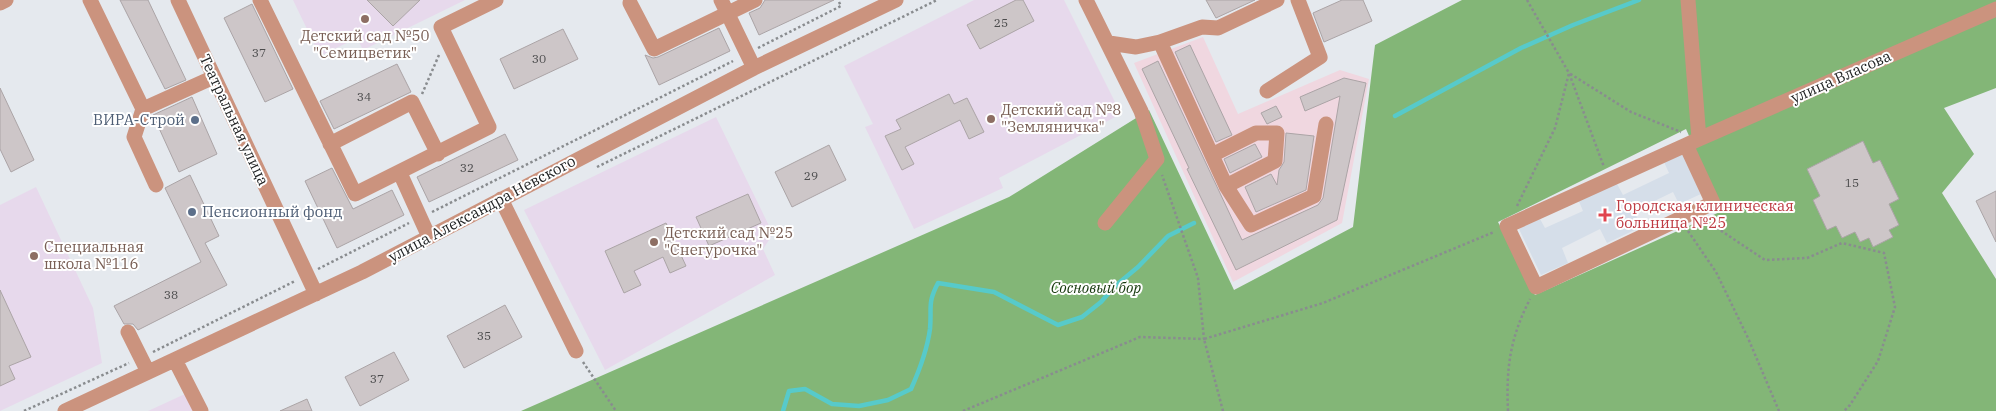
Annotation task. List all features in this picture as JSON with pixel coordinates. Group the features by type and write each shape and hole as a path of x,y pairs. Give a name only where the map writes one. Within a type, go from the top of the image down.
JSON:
{"street":[{"path":"0,3 6,0"},
{"path":"90,0 143,109 134,137 156,185"},
{"name":"Театральная улица","path":"178,0 316,294"},
{"path":"260,0 356,194 489,127 441,27 496,0"},
{"path":"632,1 654,49 725,7 755,0"},
{"name":"улица Александра Невского","path":"65,411 316,294 429,237 754,68 867,6 896,0"},
{"path":"1086,0 1141,111 1157,159 1105,222"},
{"path":"1108,43 1136,47 1160,42 1202,27 1218,28 1277,0"},
{"path":"1267,91 1320,57 1298,0"},
{"path":"1507,226 1536,287 1713,203 1692,142 1688,0"},
{"path":"725,7 754,68"},
{"name":"улица Власова","path":"1507,226 1692,142 1996,9"},
{"path":"1160,42 1226,186 1252,225 1314,196 1326,124"},
{"path":"143,109 214,77"},
{"path":"330,144 412,102 438,154"},
{"path":"1212,155 1256,133 1277,133 1275,160 1226,186"},
{"path":"400,173 429,237"},
{"path":"501,199 576,351"},
{"path":"128,332 148,372"},
{"path":"175,360 201,411"}],"path":[{"path":"838,0 841,6"},
{"path":"1527,0 1569,74 1608,180"},
{"path":"415,109 446,40"},
{"path":"1569,74 1631,112 1692,142"},
{"path":"964,411 1140,337 1204,339 1323,303 1507,226 1555,128 1569,74"},
{"path":"1166,186 1198,278 1204,339 1223,411"},
{"path":"1705,208 1717,228 1764,260 1807,258 1842,243 1884,253 1895,307 1878,361 1850,405 1844,411"},
{"path":"1681,219 1716,272 1748,338 1779,411"},
{"path":"1508,411 1510,353 1518,322 1536,287"},
{"path":"576,351 616,411"}],"shaded area":[{"name":"Детский сад №50 \"Семицветик\"","path":"293,0 465,0 363,50 357,38 320,56"},
{"name":"Детский сад №8 \"Земляничка\"","path":"974,0 1064,0 1121,114 999,178 1003,188 914,229 865,127 873,124 844,66"},
{"path":"1203,37 1238,114 1340,70 1369,79 1342,223 1233,282 1134,63"},
{"name":"Детский сад №25 \"Снегурочка\"","path":"716,117 773,234 763,249 775,275 605,370 524,210"},
{"name":"Городская клиническая больница №25","path":"1682,153 1701,194 1679,204 1673,192 1634,211 1641,227 1607,243 1600,229 1562,248 1568,263 1541,275 1519,229 1540,219 1545,228 1583,211 1578,199 1616,182 1623,195 1669,173 1664,162"},
{"name":"Специальная школа №116","path":"36,187 93,308 102,363 0,411 0,205"},
{"path":"185,394 193,411 148,411"}],"green space":[{"name":"Сосновый бор","path":"1462,0 1996,0 1996,88 1944,108 1974,154 1942,193 1996,279 1996,411 521,411 1009,197 1149,110 1234,290 1353,227 1375,45","holes":["1686,129 1722,211 1535,295 1498,222"]}],"building":[{"path":"120,0 148,0 186,80 165,89"},
{"path":"367,0 420,0 393,26"},
{"path":"765,0 834,0 759,35 749,13 760,8"},
{"path":"1016,0 1023,0 1034,21 980,49 967,25"},
{"path":"1206,0 1255,0 1216,18"},
{"path":"1342,0 1363,0 1372,21 1324,42 1313,13"},
{"path":"252,4 293,89 265,102 224,18"},
{"path":"719,28 730,51 659,85 645,55 653,58 658,57"},
{"path":"563,29 578,59 514,89 500,59"},
{"path":"1190,45 1232,135 1216,142 1175,52"},
{"path":"1158,61 1242,240 1318,205 1323,198 1340,96 1305,111 1300,97 1344,78 1366,83 1337,220 1236,270 1187,169 1189,168 1142,69"},
{"path":"397,64 411,92 334,129 320,101"},
{"path":"0,88 34,160 11,172 0,149"},
{"path":"949,94 954,104 967,98 984,132 969,139 960,120 905,147 914,164 902,170 885,136 901,129 896,120"},
{"path":"192,97 217,154 179,172 153,115"},
{"path":"1276,106 1282,117 1267,124 1261,113"},
{"path":"1286,133 1314,136 1306,190 1256,212 1245,187 1271,174 1277,185 1279,170 1284,162"},
{"path":"505,134 518,160 429,202 417,177"},
{"path":"1863,141 1873,163 1880,160 1899,199 1889,204 1899,225 1889,230 1893,237 1873,247 1869,238 1860,242 1855,232 1842,238 1836,226 1827,230 1813,200 1820,196 1807,169"},
{"path":"1255,144 1262,157 1230,173 1224,159"},
{"path":"829,145 846,180 792,207 775,172"},
{"path":"332,168 353,209 392,190 404,215 337,248 305,181"},
{"path":"190,175 219,236 205,243 227,285 138,330 133,324 124,324 114,306 201,262 165,188"},
{"path":"1996,191 1996,242 1976,201"},
{"path":"748,194 761,223 709,246 696,217"},
{"path":"666,223 686,266 670,273 663,257 634,271 641,285 624,293 605,251"},
{"path":"0,290 31,357 9,366 15,379 0,386"},
{"path":"505,305 522,337 464,368 447,336"},
{"path":"394,352 409,380 360,406 345,377"},
{"path":"307,399 312,411 280,411"}],"waterway":[{"path":"1395,116 1521,48 1573,25 1639,0"},
{"path":"783,411 789,391 805,389 832,404 859,406 888,400 911,389 927,345 930,329 931,301 938,283 994,292 1058,325 1082,317 1101,302 1114,287 1138,267 1168,236 1194,223"}],"place":[{"name":"Детский сад №50 \"Семицветик\"","path":"365,19"},
{"name":"Детский сад №8 \"Земляничка\"","path":"991,119"},
{"name":"ВИРА-Строй","path":"195,120"},
{"name":"Пенсионный фонд","path":"192,212"},
{"name":"Городская клиническая больница №25","path":"1605,215"},
{"name":"Детский сад №25 \"Снегурочка\"","path":"654,242"},
{"name":"Специальная школа №116","path":"34,256"}]}
